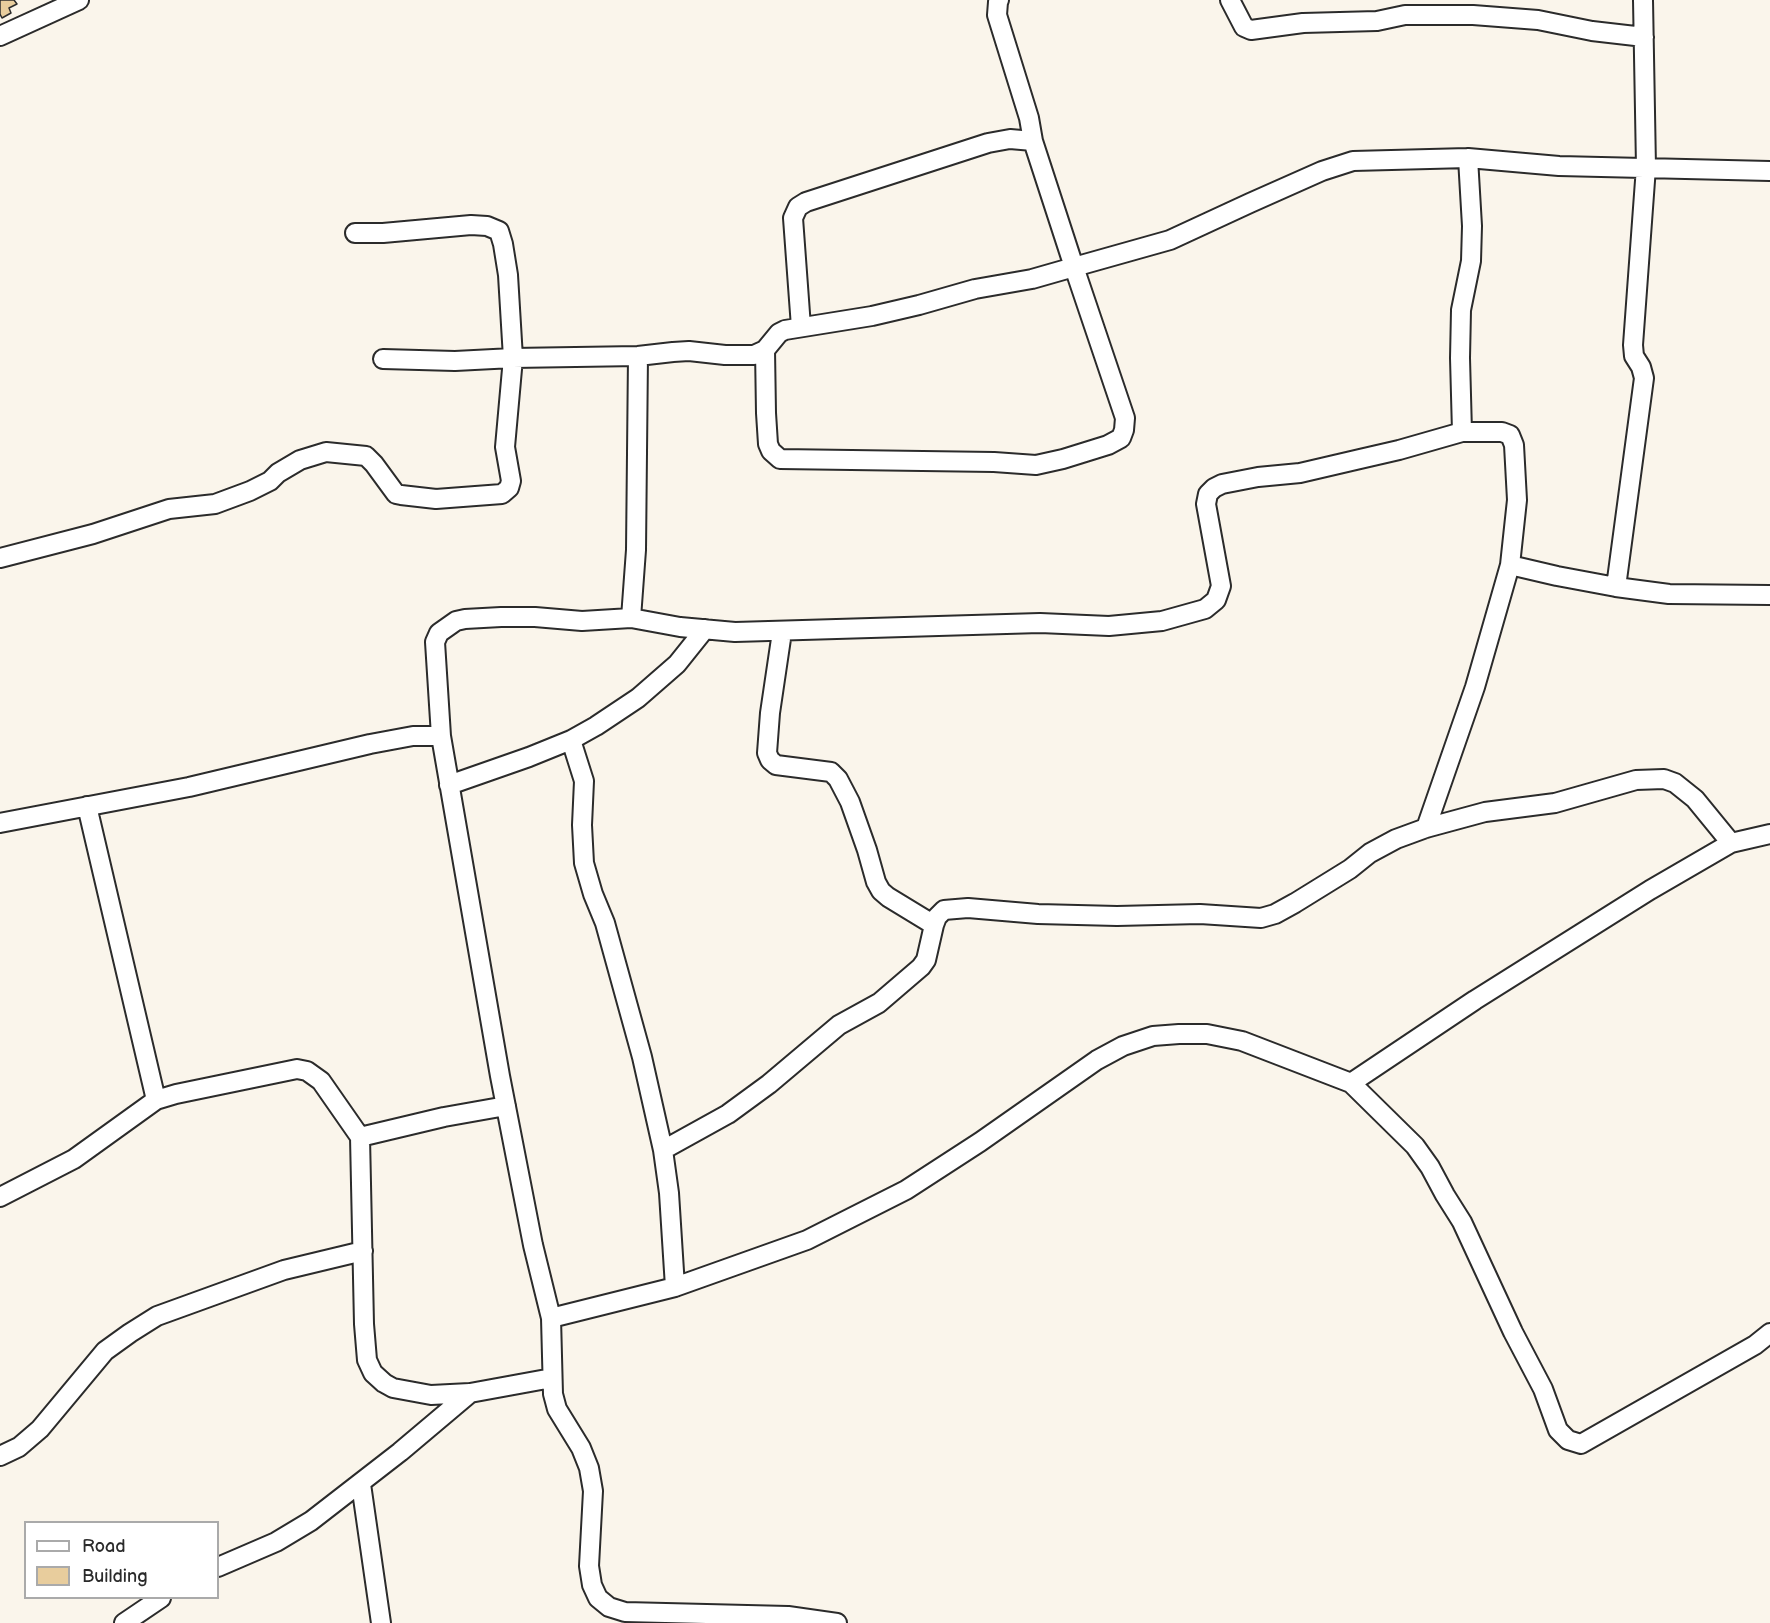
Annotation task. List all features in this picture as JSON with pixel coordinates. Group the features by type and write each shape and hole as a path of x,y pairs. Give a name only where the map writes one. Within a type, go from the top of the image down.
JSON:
{"street":[{"path":"0,36 79,0"},
{"path":"765,350 767,437 771,451 780,459 984,461 1036,465 1096,450 1121,438 1125,418 1033,141 1029,118 997,15 999,0"},
{"path":"1230,0 1244,27 1251,30 1303,23 1377,21 1405,8 1538,20 1592,31 1644,37"},
{"path":"1616,587 1644,378 1633,345 1646,167 1643,0"},
{"path":"801,327 793,218 798,207 806,202 988,143 1010,139 1033,141"},
{"path":"1462,432 1461,310 1471,261 1472,226 1468,158"},
{"path":"383,359 455,361 638,356 689,351 754,355 765,350 779,333 801,327 872,316 975,289 1032,279 1170,240 1250,202 1322,171 1353,161 1468,158 1559,166 1770,171"},
{"path":"0,558 93,534 169,509 214,504 270,481 278,473 300,460 326,452 366,456 396,494 401,495 436,500 502,494 509,488 512,481 505,447 513,358 508,275 499,231 487,226 471,225 383,233 355,233"},
{"path":"631,618 636,550 638,356"},
{"path":"837,1623 788,1616 625,1612 609,1607 598,1598 592,1585 589,1566 593,1491 589,1468 581,1448 557,1409 553,1394 551,1318 533,1245 506,1106 441,736 435,642 439,633 456,621 501,617 582,621 631,618 735,632 1040,623 1109,626 1162,621 1205,609 1216,600 1221,586 1206,504 1208,494 1214,488 1222,484 1300,472 1360,459 1462,432 1502,432 1509,435 1514,445 1517,500 1510,566 1475,687 1426,828"},
{"path":"1510,566 1616,587 1669,594 1770,595"},
{"path":"449,785 571,740 638,698 677,664 705,629"},
{"path":"782,632 770,713 767,753 770,760 776,765 831,772 838,779 850,802 881,891 934,925"},
{"path":"0,823 189,787 370,744 413,736 441,736"},
{"path":"571,740 584,781 582,825 584,863 605,923 642,1057 663,1150 669,1193 675,1287"},
{"path":"663,1150 728,1114 769,1084 839,1025 879,1003 926,960 934,925 937,917 944,910 968,908 1038,914 1200,915 1261,918 1275,914 1321,888 1350,869 1370,852 1396,839 1426,828 1485,812 1555,803 1636,780 1664,779 1675,783 1695,799 1731,843"},
{"path":"87,806 156,1100"},
{"path":"1351,1083 1494,987 1650,890 1731,843 1770,834"},
{"path":"551,1318 675,1287 807,1240 906,1190 980,1142 1096,1060 1123,1046 1154,1036 1208,1034 1242,1041 1351,1083 1415,1146 1462,1222 1512,1332 1543,1389 1558,1430 1568,1440 1581,1444 1755,1345 1770,1333"},
{"path":"0,1197 74,1159 156,1100 297,1069 307,1071 321,1081 360,1137 364,1324 367,1360 373,1373 393,1388 432,1395 470,1393 552,1378"},
{"path":"360,1137 444,1117 506,1106"},
{"path":"0,1456 19,1447 40,1430 105,1351 157,1316 284,1270 363,1251"},
{"path":"219,1567 276,1542 311,1521 361,1484 470,1393"},
{"path":"361,1484 381,1623"},
{"path":"124,1623 160,1599"}],"building":[{"path":"0,0 14,0 17,4 9,8 11,13 2,18 0,14"}]}
